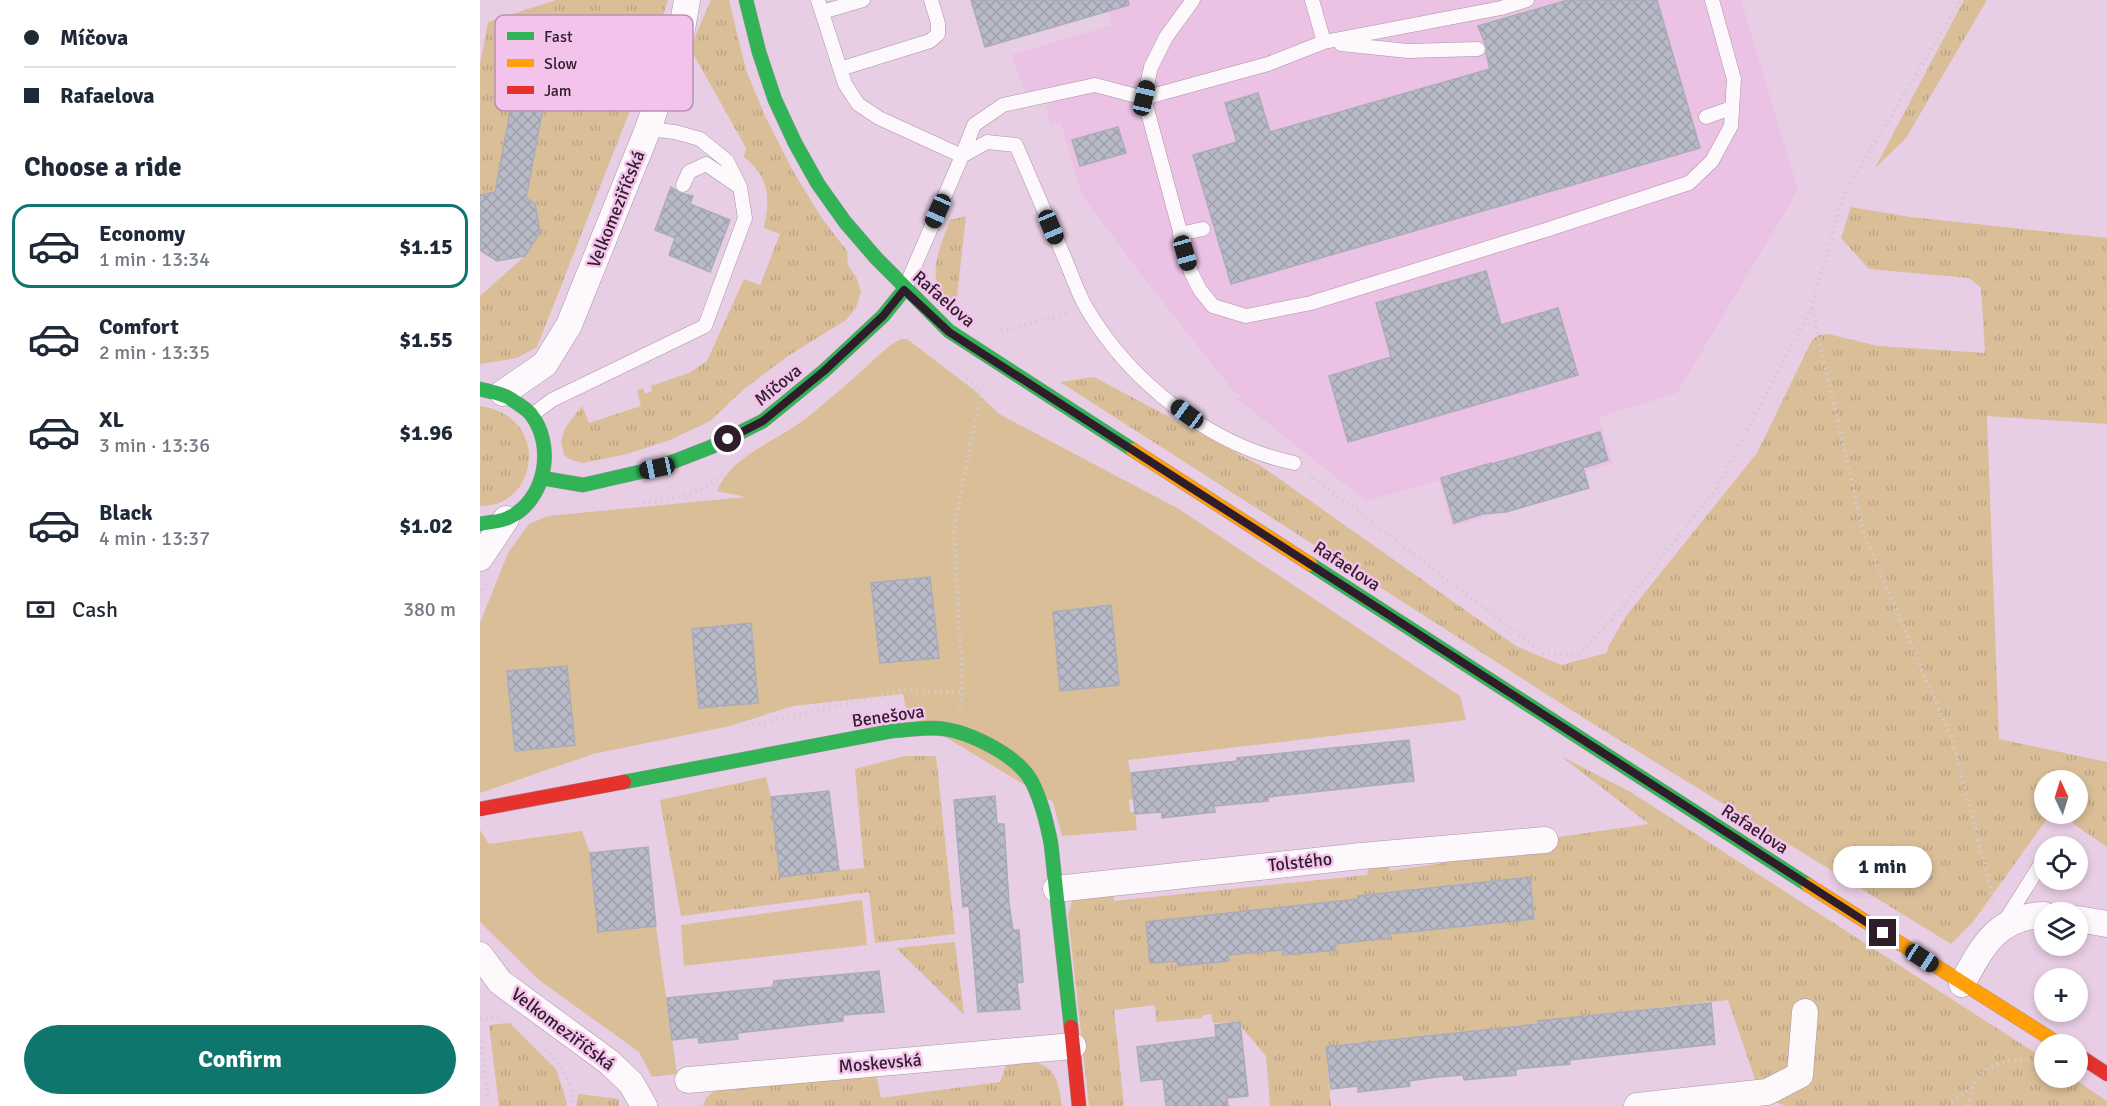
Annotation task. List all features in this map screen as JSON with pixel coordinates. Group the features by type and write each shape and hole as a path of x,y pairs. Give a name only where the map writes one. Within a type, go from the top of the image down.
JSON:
{"main road":[{"name":"Rafaelova","path":"747,0 763,68 777,107 807,167 821,190 863,246 904,290 949,332 1962,984 2044,1034"},
{"name":"Míčova","path":"542,478 583,485 657,468 711,447 763,421 824,371 883,316 904,290"},
{"name":"Velkomeziříčská","path":"480,524 506,519 531,499 542,478 546,456 543,435 532,415 519,402 491,391"},
{"name":"Benešova","path":"480,809 892,731 935,728 979,739 1012,759 1031,780 1045,814 1056,889 1079,1106"},
{"path":"2088,1062 2107,1074"}],"street":[{"name":"Velkomeziříčská","path":"684,15 687,0"},
{"name":"Velkomeziříčská","path":"491,391 545,364 569,325 654,111"},
{"name":"Velkomeziříčská","path":"480,558 506,519"},
{"name":"Tolstého","path":"1056,889 1361,856 1545,840"},
{"path":"1962,984 1983,946 2000,928 2016,920 2034,917"},
{"path":"2088,921 2107,924"},
{"name":"Velkomeziříčská","path":"480,955 490,986 609,1062 631,1083 644,1106"},
{"path":"1638,1106 1767,1092 1800,1075 1805,1012"},
{"name":"Moskevská","path":"688,1080 1073,1046"}],"lane":[{"path":"863,0 820,6 844,84 858,104 879,118 962,156"},
{"path":"840,69 930,41 939,34 939,23 931,0"},
{"path":"1193,0 1166,37 1151,67 1144,98 1191,272 1200,290 1212,306 1246,316 1311,303 1689,183 1712,160 1731,126 1734,80 1712,0"},
{"path":"1312,0 1324,42"},
{"path":"904,290 974,125 1003,105 1095,85 1144,98 1268,64 1324,42 1501,8 1527,0"},
{"path":"1324,42 1408,51 1478,50"},
{"path":"1706,117 1731,108"},
{"path":"532,415 552,400 705,326 745,218 740,187 727,161 700,140 675,132 648,129"},
{"path":"962,156 987,142 1016,145 1086,308 1120,354 1158,393 1217,435 1267,457 1294,463"},
{"path":"683,185 689,172 706,164 740,187"},
{"path":"1180,234 1203,228"},
{"path":"2000,928 2034,875"}],"path":[{"path":"1294,463 1543,653 1579,655 1620,610 1716,489 1811,309 1844,194 1961,0"},
{"path":"998,328 1007,330 1086,308"},
{"path":"1811,309 1864,535 1953,742 2000,928"},
{"path":"958,371 981,392 954,528 962,680 958,732"},
{"path":"480,1019 513,1016"},
{"path":"480,1035 489,1106"},
{"path":"534,1038 563,1068 573,1095 571,1106"},
{"path":"1947,1106 1973,1086 1990,1067 2002,1062 2034,1059"},
{"path":"1968,1106 1973,1086"}],"shaded area":[{"path":"1105,0 1741,0 1798,190 1677,393 1599,417 1613,464 1506,494 1508,510 1452,527 1439,480 1366,501 1236,398 1242,398 1231,388 1140,273 1082,195 1061,123 1050,124 1044,92 1026,94 1011,55 1112,25"}],"green space":[{"path":"556,0 668,0 664,15 510,15"},
{"path":"711,0 729,0 746,70 765,116 793,171 821,217 847,251 848,265 861,291 856,308 846,320 788,356 744,389 710,421 670,440 627,454 583,463 571,460 564,455 561,441 565,428 582,406 589,423 641,406 637,391 643,388 645,394 652,391 651,386 689,373 707,361 744,279 760,285 780,234 764,228 767,197 763,181 753,165 744,157 746,148 693,53 693,41"},
{"path":"1964,0 1987,0 1906,138 1875,168"},
{"path":"495,20 495,111 510,111 495,192 484,194 480,199 480,64 488,22"},
{"path":"542,111 630,111 537,347 517,358 480,364 480,296 525,256 540,232 535,204 526,198"},
{"path":"1851,207 1910,217 2107,238 2107,424 1987,416 1999,739 2107,762 2107,847 2074,824 2088,824 2088,770 2034,770 2034,824 2043,824 1973,922 1951,944 1582,717 1060,382 1094,377 1261,466 1516,646 1561,665 1607,653 1608,647 1626,616 1757,453 1812,340 1819,335 1828,334 1878,346 1985,353 1981,288 1969,278 1869,269 1841,238"},
{"path":"966,216 955,314 939,291 936,280 937,257 950,220"},
{"path":"901,339 907,339 974,390 999,414 1179,509 1460,696 1466,720 1128,760 1134,799 1129,800 1130,812 1135,812 1137,830 1062,836 1053,802 907,714 903,694 793,706 730,726 593,754 480,793 480,623 508,553 529,524 548,516 746,497 717,491 732,468 754,451 801,422 888,347"},
{"path":"480,406 503,414 519,427 527,443 529,461 524,478 514,493 499,503 480,506"},
{"path":"905,756 936,756 955,934 875,943 869,892 681,916 660,800 766,777 771,797 780,876 864,868 855,769"},
{"path":"1562,757 1629,791 2034,1052 2034,1088 2088,1088 2107,1101 2107,1106 1786,1106 1761,1097 1728,1000 1326,1048 1331,1106 1270,1106 1266,1056 1237,1022 1213,1023 1211,1014 1203,1015 1202,1018 1156,1022 1155,1005 1114,1010 1124,1106 1089,1106 1068,915 1077,885 1109,874 1114,901 1367,875 1375,846 1389,844 1389,871 1490,856 1530,841 1649,824"},
{"path":"480,830 489,844 582,831 590,853 598,932 656,926 677,1074 652,1077 639,1052 539,980 480,922"},
{"path":"862,900 867,945 684,966 681,925"},
{"path":"955,942 964,1015 896,948"},
{"path":"510,1023 556,1069 566,1106 499,1106 489,1025"},
{"path":"1007,1062 1038,1063 1050,1070 1057,1082 1062,1106 703,1106 706,1098 719,1087 875,1069 881,1098 1000,1082"},
{"path":"578,1094 619,1099 619,1106 577,1106"}],"building":[{"path":"971,0 1128,0 1129,5 985,47"},
{"path":"1568,0 1657,0 1700,148 1231,284 1193,155 1237,142 1225,103 1258,93 1270,132 1490,69 1487,48 1478,26"},
{"path":"510,111 542,111 526,198 535,204 540,232 525,256 497,261 480,250 480,195 495,192"},
{"path":"1118,127 1126,153 1080,166 1072,140"},
{"path":"671,187 680,193 693,196 690,204 730,220 710,272 669,255 675,238 655,230"},
{"path":"1486,271 1501,325 1558,308 1578,375 1348,442 1329,376 1391,357 1376,303"},
{"path":"1600,432 1608,460 1583,468 1589,488 1506,512 1482,514 1454,523 1441,478"},
{"path":"930,577 939,658 880,663 871,583"},
{"path":"1111,605 1119,685 1060,691 1053,612"},
{"path":"751,623 758,703 699,708 692,629"},
{"path":"567,666 575,745 515,751 507,671"},
{"path":"1409,740 1414,781 1268,797 1268,801 1214,806 1215,812 1162,818 1162,812 1135,814 1131,773 1237,761 1237,758"},
{"path":"829,791 839,870 780,877 771,797"},
{"path":"995,796 997,824 1004,824 1009,903 1013,930 1019,930 1023,982 1017,983 1020,1009 978,1012 969,906 963,907 954,800"},
{"path":"648,847 656,926 598,932 590,853"},
{"path":"1530,877 1534,919 1389,934 1389,938 1335,944 1336,950 1283,955 1283,950 1228,955 1229,961 1178,966 1177,961 1150,963 1146,922 1358,899 1358,896"},
{"path":"879,971 884,1012 843,1015 843,1021 737,1033 738,1039 699,1043 698,1037 672,1040 667,998 773,987 774,981"},
{"path":"1711,1003 1715,1044 1569,1060 1570,1064 1516,1069 1516,1075 1464,1080 1463,1075 1437,1077 1409,1081 1410,1086 1358,1092 1358,1086 1331,1089 1326,1047"},
{"path":"1240,1022 1248,1096 1227,1098 1228,1106 1166,1106 1163,1079 1141,1081 1137,1047 1216,1037 1215,1025"}],"traffic: fast":[{"path":"746,0 759,52 775,100 818,184 845,222 876,258 949,331 1133,450"},
{"path":"542,478 583,485 657,468 711,447 763,421 824,371 883,316 904,290"},
{"path":"480,389 508,397 530,413 543,441 544,456 539,486 521,510 505,519 480,524"},
{"path":"1310,564 1808,885"},
{"path":"624,782 892,731 946,729 989,745 1003,753 1025,772 1036,790 1044,813 1051,844 1071,1027"}],"traffic: slow":[{"path":"1133,450 1310,564"},
{"path":"1808,885 2043,1034"}],"traffic: jam":[{"path":"480,809 624,782"},
{"path":"1071,1027 1079,1106"},
{"path":"2088,1062 2107,1074"}],"route":[{"path":"728,439 763,421 824,371 883,316 904,290 949,332 1883,933"}]}
